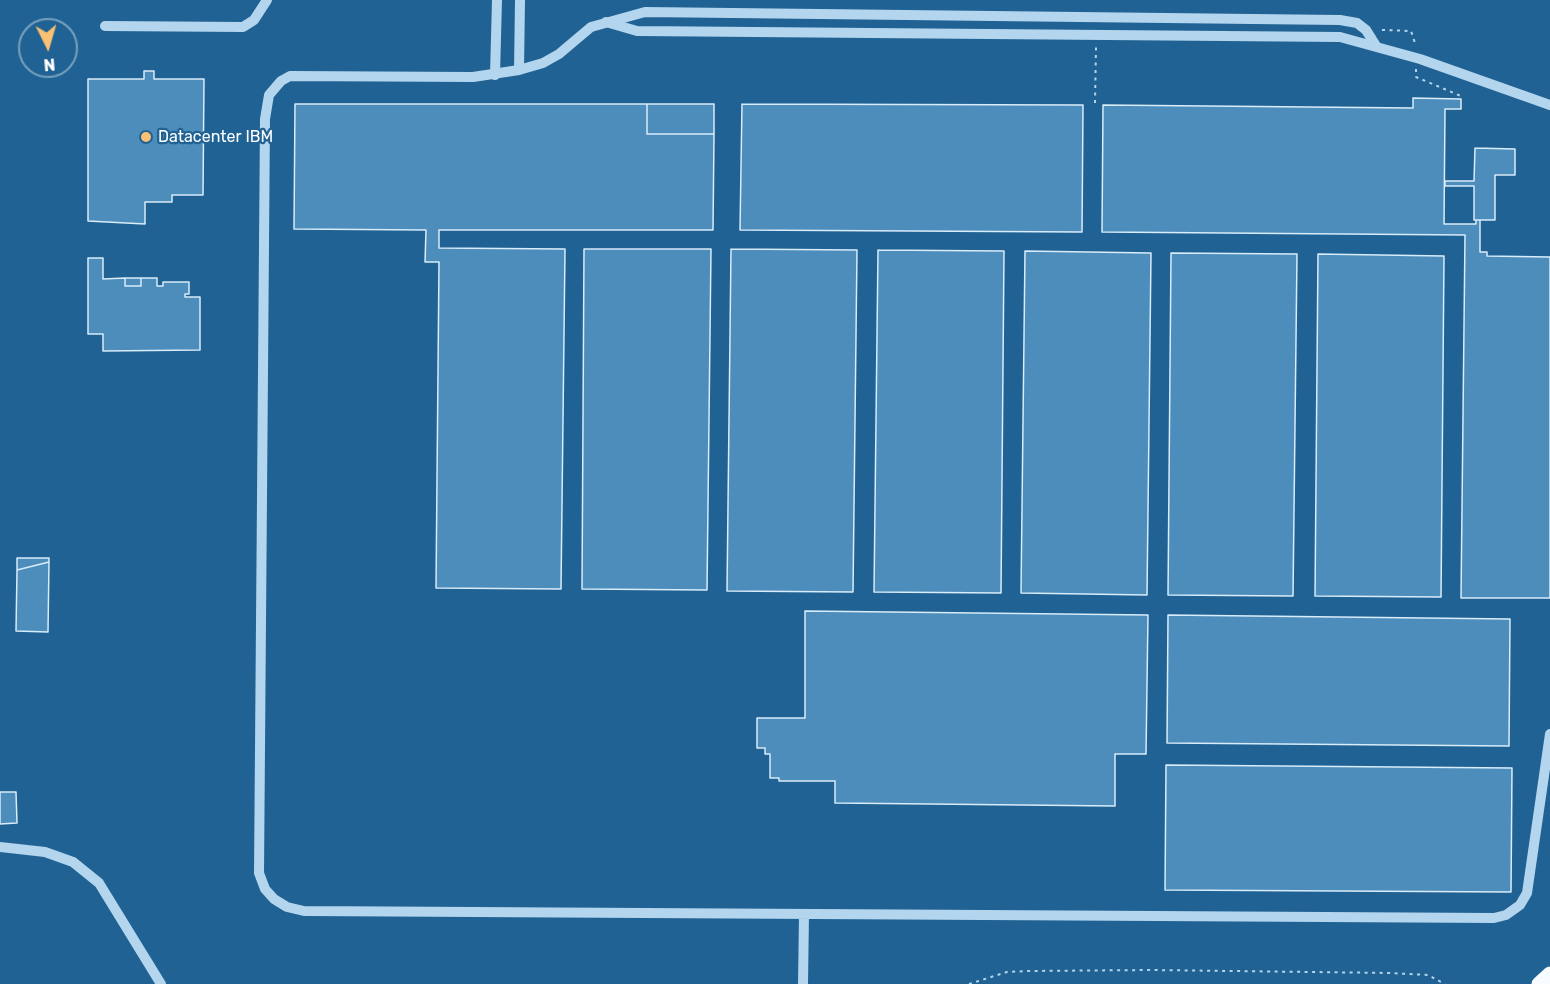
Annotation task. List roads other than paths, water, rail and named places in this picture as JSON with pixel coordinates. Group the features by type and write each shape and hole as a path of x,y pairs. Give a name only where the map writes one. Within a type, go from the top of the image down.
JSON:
{"street":[{"path":"105,26 243,27 254,20 267,0"},
{"path":"495,75 497,0"},
{"path":"519,70 520,0"},
{"path":"1376,46 1366,30 1357,23 1340,20 645,12 591,27 543,63 495,75 290,76 274,86 265,119 258,849 260,873 265,889 274,899 304,911 1494,918 1506,915 1520,905 1527,893 1550,734"},
{"path":"606,22 637,31 1340,37 1376,46 1550,105"},
{"path":"0,847 45,852 73,862 99,883 161,984"},
{"path":"802,984 804,914"}],"place":[{"name":"Datacenter IBM","path":"146,137"}]}
